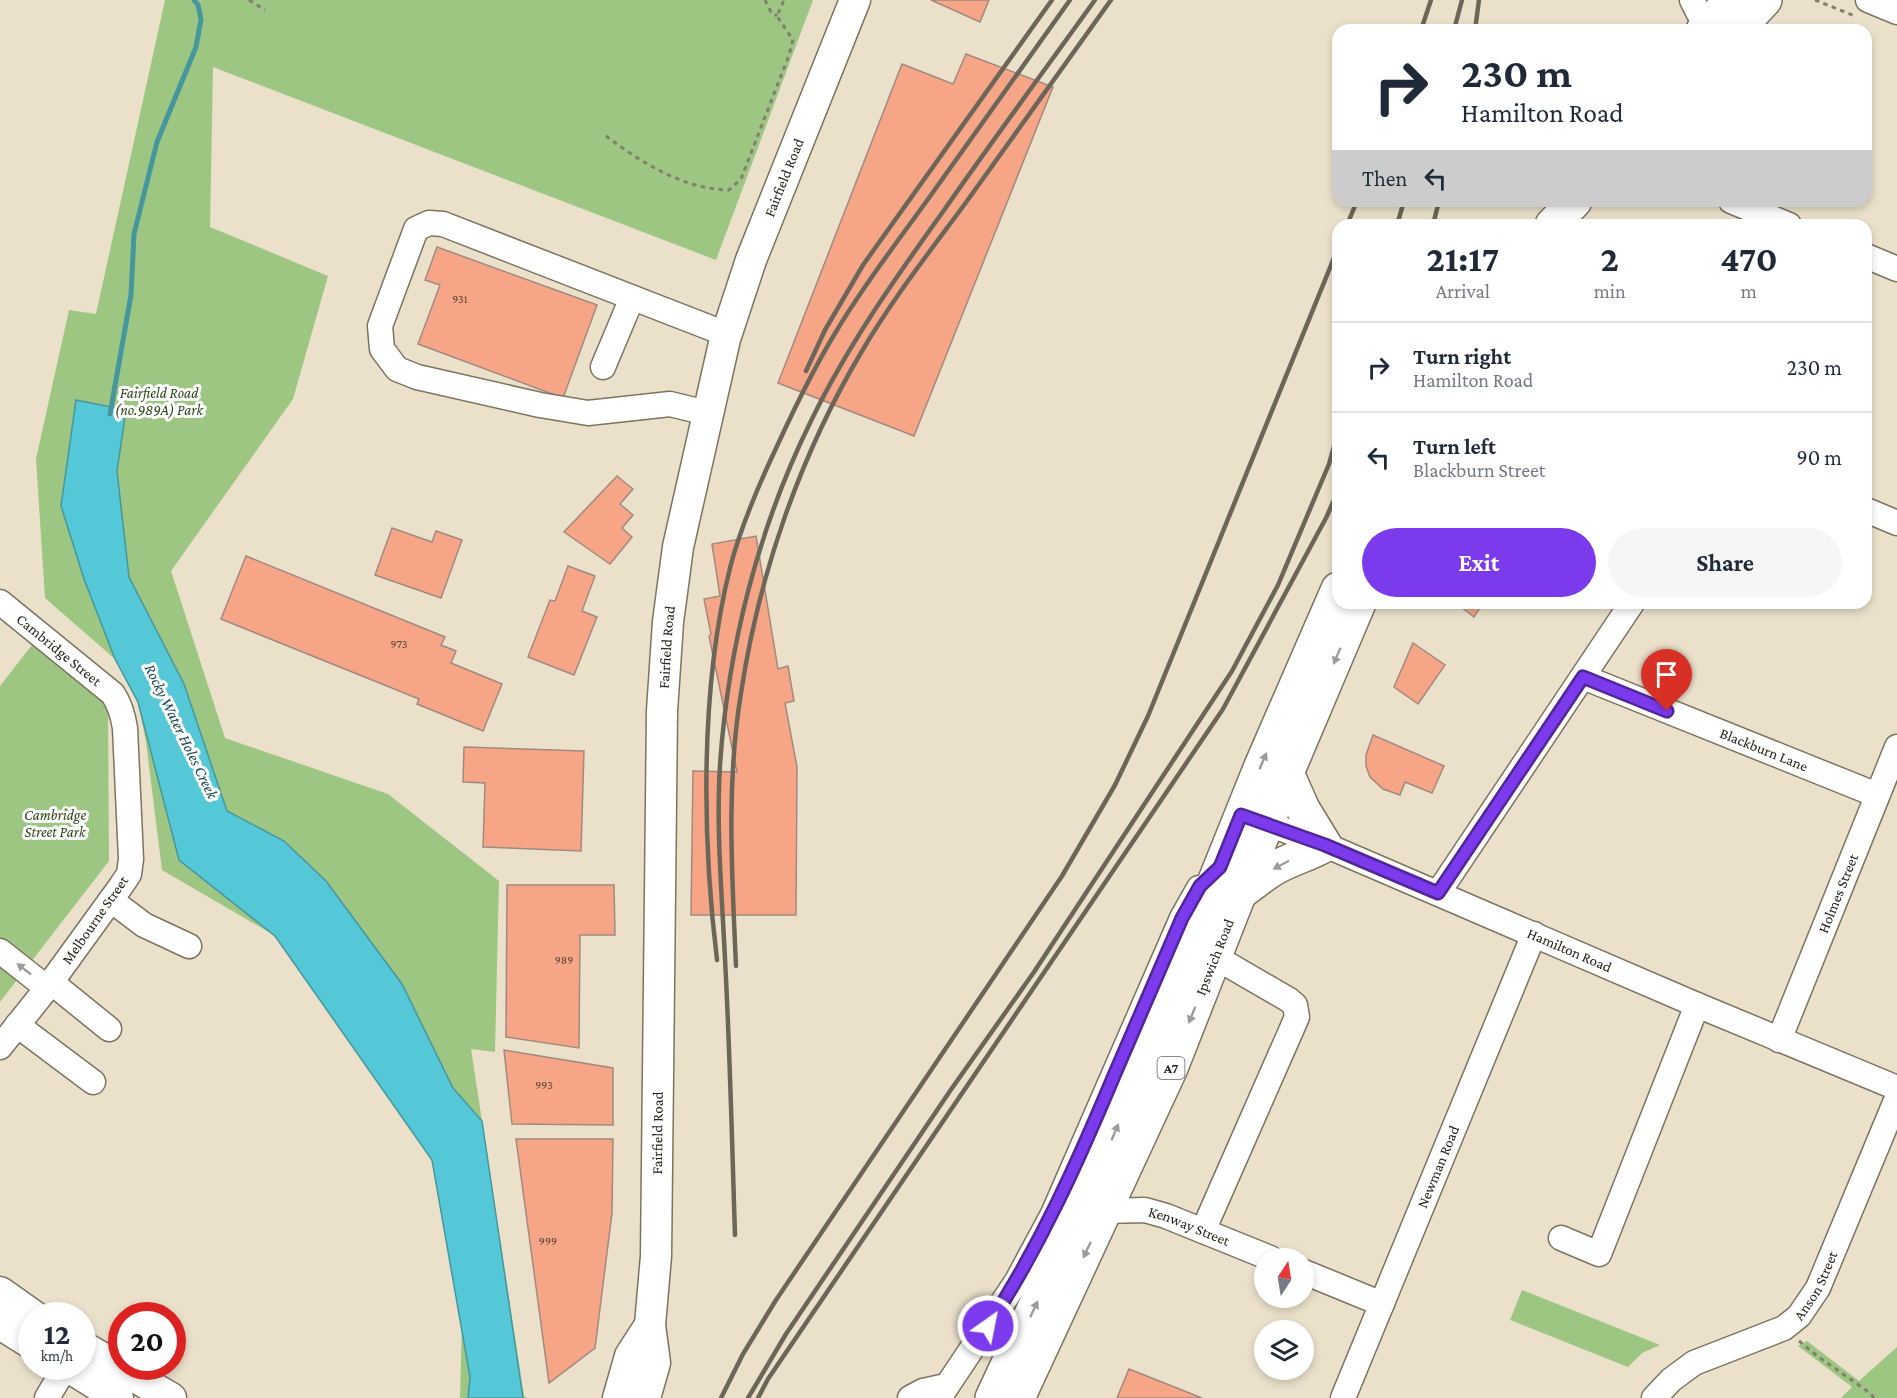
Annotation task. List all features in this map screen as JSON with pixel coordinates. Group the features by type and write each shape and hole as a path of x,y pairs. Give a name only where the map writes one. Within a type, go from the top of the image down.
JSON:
{"highway":[{"path":"1710,21 1731,0"},
{"path":"1710,21 1765,0"},
{"path":"1532,219 1542,207"},
{"path":"1558,219 1569,207"},
{"name":"Ipswich Road","path":"1060,1307 1171,1068 1241,892 1254,819 1332,606"},
{"name":"Ipswich Road","path":"996,1394 1096,1176 1220,867 1287,773 1356,609"},
{"path":"1241,892 1275,868 1310,854 1325,845 1303,809 1287,773"},
{"path":"1042,1398 1065,1338 1060,1307"},
{"name":"A7","path":"996,1394 1060,1307"}],"main road":[{"name":"Fairfield Road","path":"645,1398 655,1363 650,1325 656,1248 662,711 668,622 678,547 726,334 755,251 855,0"},
{"path":"0,1292 18,1305"},
{"path":"0,1324 18,1335"},
{"name":"Fairfield Road","path":"618,1398 630,1356 650,1325"},
{"path":"96,1354 171,1398"},
{"path":"89,1380 118,1398"}],"street":[{"path":"1868,0 1897,12"},
{"path":"1746,207 1774,219"},
{"path":"707,413 670,404 588,413 540,405 417,376 397,369 382,349 380,326 416,229 429,223 443,224 726,334"},
{"path":"1872,258 1897,268"},
{"path":"603,367 632,298"},
{"path":"1872,513 1897,523"},
{"name":"Cambridge Street","path":"0,602 113,694 118,702"},
{"path":"1438,893 1628,609"},
{"name":"Blackburn Lane","path":"1583,677 1877,795"},
{"name":"Melbourne Street","path":"0,1047 49,985 129,874 131,859 125,728 123,712 118,702"},
{"name":"Holmes Street","path":"1779,1040 1897,747"},
{"name":"Hamilton Road","path":"1254,819 1325,845 1779,1040 1897,1088"},
{"name":"Ipswich Road","path":"910,1398 923,1391 942,1392 1034,1252 1090,1132 1182,918 1200,886 1220,867"},
{"path":"111,900 144,925 189,946"},
{"name":"Newman Road","path":"1343,1398 1534,934"},
{"path":"0,951 109,1029"},
{"path":"1203,1231 1297,1017 1296,1005 1215,957"},
{"path":"1561,1238 1599,1254 1697,1005"},
{"path":"17,1025 93,1082"},
{"name":"Anson Street","path":"1654,1398 1671,1380 1694,1362 1784,1328 1799,1316 1818,1288 1897,1098"},
{"name":"Kenway Street","path":"1105,1211 1145,1210 1167,1216 1254,1252"},
{"path":"1314,1276 1382,1304"},
{"path":"46,1398 58,1380"}],"path":[{"path":"249,0 266,10"},
{"path":"606,136 627,152 674,178 716,190 729,190 741,179 789,55 792,40 765,0"},
{"path":"777,16 784,0"},
{"path":"1784,1328 1874,1398"}],"green space":[{"name":"Fairfield Road (no.989A) Park","path":"165,0 813,0 716,260 213,67 210,227 328,276 293,399 171,571 225,738 388,794 499,881 495,1052 471,1049 524,1396 527,1398 460,1398 462,1322 432,1160 279,938 162,870 146,742 138,702 115,659 45,598 36,459 69,310 96,314"},
{"name":"Cambridge Street Park","path":"32,645 108,703 109,861 0,1002 0,686"},
{"path":"1522,1290 1660,1345 1642,1353 1628,1367 1510,1320"},
{"path":"1807,1341 1859,1381 1897,1347 1897,1398 1841,1398 1852,1387 1798,1346"}],"water":[{"path":"76,400 126,410 117,471 129,577 184,684 227,811 284,841 326,881 402,984 453,1088 482,1121 523,1398 468,1398 470,1377 432,1160 275,936 179,860 138,702 115,659 84,579 61,506"}],"building":[{"path":"931,0 989,0 980,22"},
{"path":"966,54 1053,87 914,436 778,383 902,64 953,84"},
{"path":"437,247 597,305 563,398 418,344 440,285 425,280"},
{"path":"617,476 633,489 620,504 633,515 622,528 632,537 610,564 564,532"},
{"path":"392,528 432,542 436,531 462,540 441,598 375,575"},
{"path":"756,536 778,669 788,666 794,701 785,703 797,767 796,915 691,915 693,771 737,772 709,636 711,634 704,599 720,596 712,544"},
{"path":"246,556 445,637 441,645 456,651 451,663 502,684 483,731 417,704 419,699 221,619"},
{"path":"568,566 595,576 582,611 597,617 574,675 528,657 550,600 555,601"},
{"path":"1464,609 1479,609 1474,617"},
{"path":"1413,643 1445,665 1418,704 1394,687"},
{"path":"1373,735 1444,766 1432,793 1405,782 1400,795 1383,789 1370,777 1366,766 1366,755"},
{"path":"464,747 584,751 581,851 483,847 485,783 463,782"},
{"path":"507,885 614,885 615,935 580,935 579,1048 506,1037"},
{"path":"504,1050 613,1068 613,1125 512,1124"},
{"path":"516,1139 613,1139 612,1213 595,1348 549,1383"},
{"path":"1129,1369 1202,1398 1117,1398"}],"waterway":[{"name":"Rocky Water Holes Creek","path":"110,414 131,295 134,234 157,142 196,47 201,19 198,5 194,0"}],"railway":[{"path":"806,371 825,330 863,265 1052,0"},
{"path":"717,960 708,864 709,712 720,614 734,552 745,520 798,402 845,317 1070,0"},
{"path":"735,1235 719,789 730,677 748,590 775,505 792,463 839,368 906,264 1095,0"},
{"path":"736,966 731,830 736,727 759,604 785,516 801,474 840,391 886,312 1111,0"},
{"path":"1423,24 1431,0"},
{"path":"1456,24 1462,0"},
{"path":"1476,24 1479,0"},
{"path":"1350,219 1354,207"},
{"path":"1399,219 1402,207"},
{"path":"1434,219 1438,207"},
{"path":"721,1398 743,1354 776,1300 1062,876 1115,785 1148,716 1332,263"},
{"path":"748,1398 786,1334 950,1091 1034,972 1232,671 1278,585 1332,453"},
{"path":"758,1398 768,1379 1223,709 1332,504"}],"route":[{"path":"988,1326 1034,1252 1053,1214 1190,901 1200,886 1220,867 1241,815 1325,845 1438,893 1583,677 1667,711"}]}
